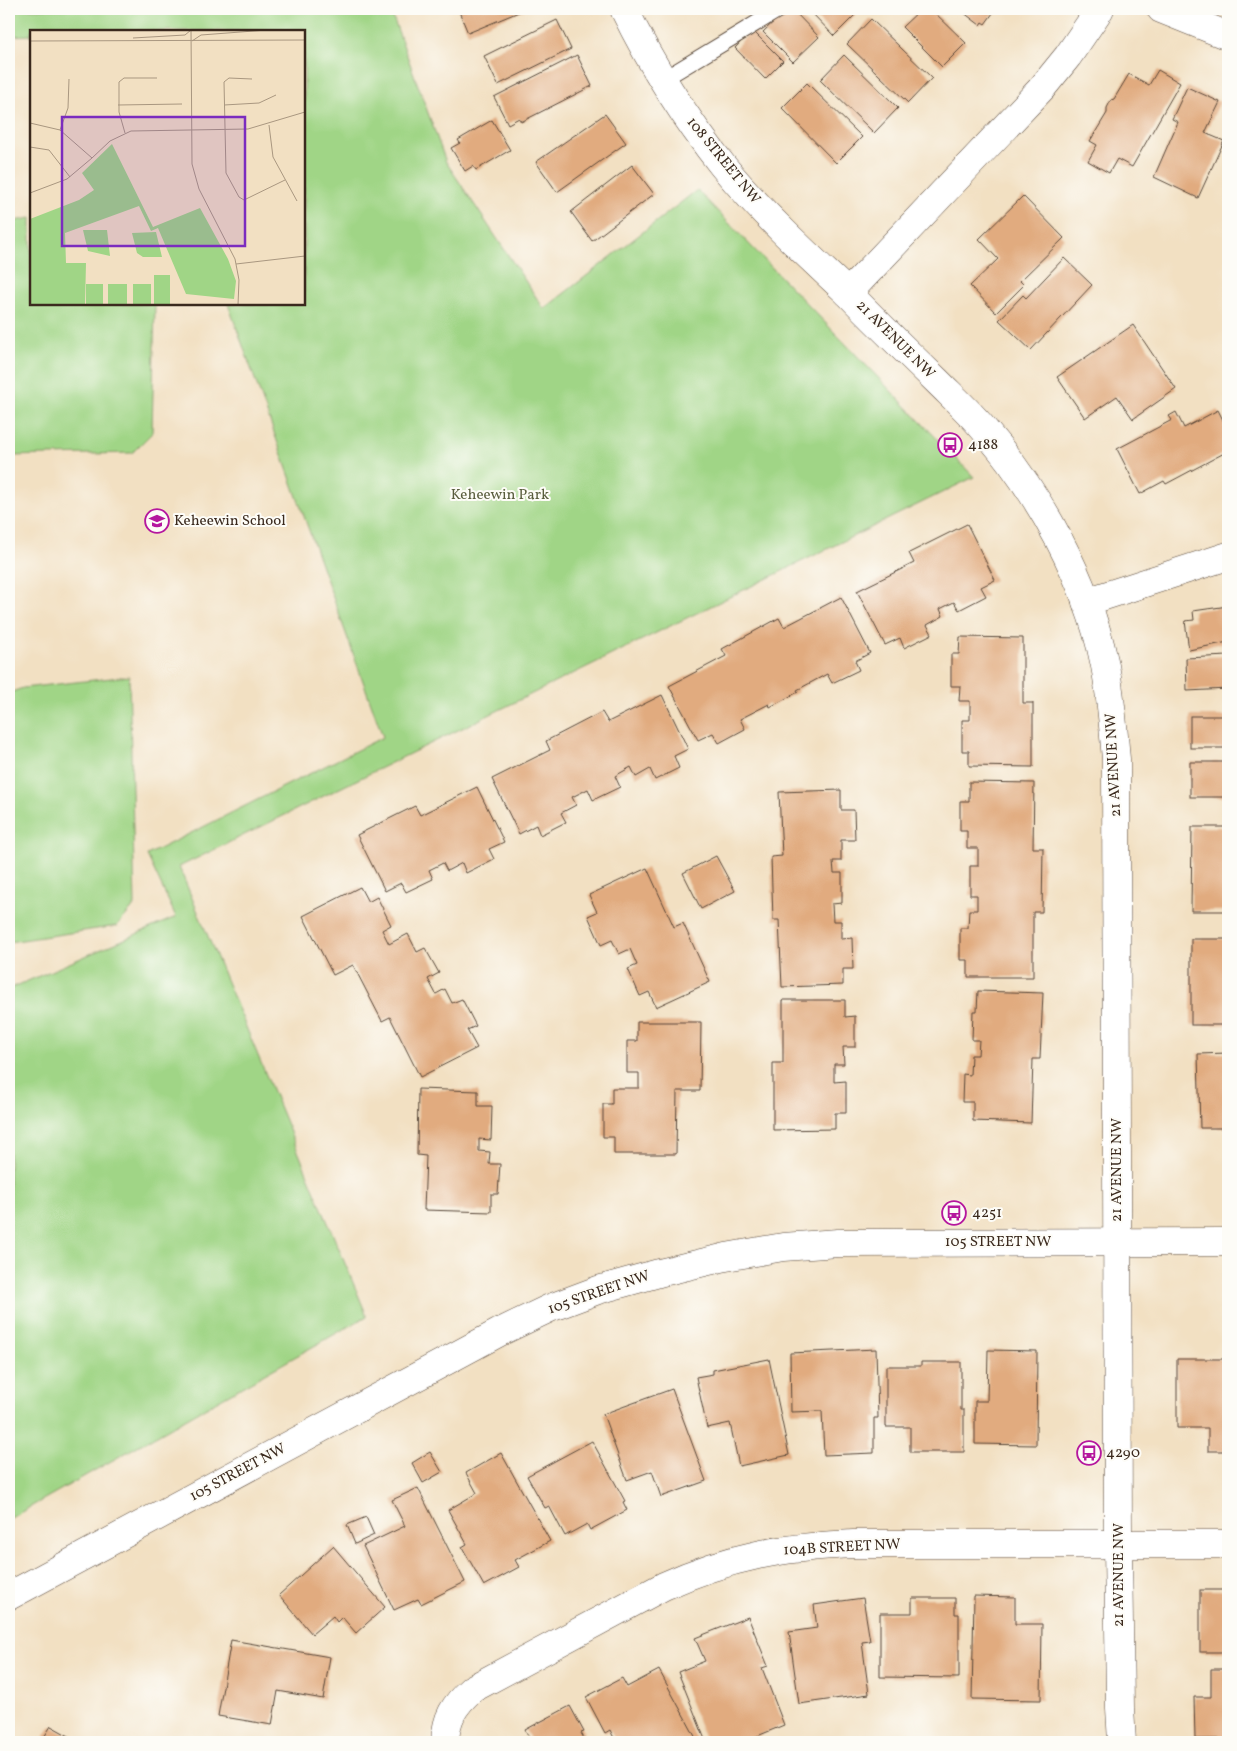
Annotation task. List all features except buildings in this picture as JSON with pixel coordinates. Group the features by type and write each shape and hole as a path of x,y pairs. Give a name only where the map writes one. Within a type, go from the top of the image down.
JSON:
{"street":[{"name":"108 STREET NW","path":"624,9 662,80 723,166 788,237 848,293"},
{"name":"21 AVENUE NW","path":"1100,9 1068,56 1042,88 848,293 987,432 1036,500 1058,538 1086,602 1104,661 1113,718 1116,759 1118,1543 1122,1742"},
{"path":"1161,9 1228,36"},
{"path":"1086,602 1228,556"},
{"name":"105 STREET NW","path":"9,1596 500,1332 550,1308 598,1290 659,1272 783,1247 838,1242 1228,1242"},
{"name":"104B STREET NW","path":"445,1733 459,1700 472,1689 655,1590 696,1571 759,1553 818,1546 1118,1543 1228,1544"}],"lane":[{"path":"662,80 780,9"}],"green space":[{"name":"Keheewin Park","path":"9,9 390,9 446,162 544,309 697,190 974,477 179,867 367,1316 9,1519 9,989 176,917 147,855 383,737 228,305 305,305 305,30 30,30 30,35 9,36"},
{"path":"30,218 30,305 155,305 152,433 132,453 9,456 9,222"},
{"path":"129,676 135,905 117,926 9,942 9,693 23,688"}],"place":[{"name":"4188","path":"950,445"},
{"name":"Keheewin School","path":"157,521"},
{"name":"4251","path":"954,1213"},
{"name":"4290","path":"1089,1453"}]}
